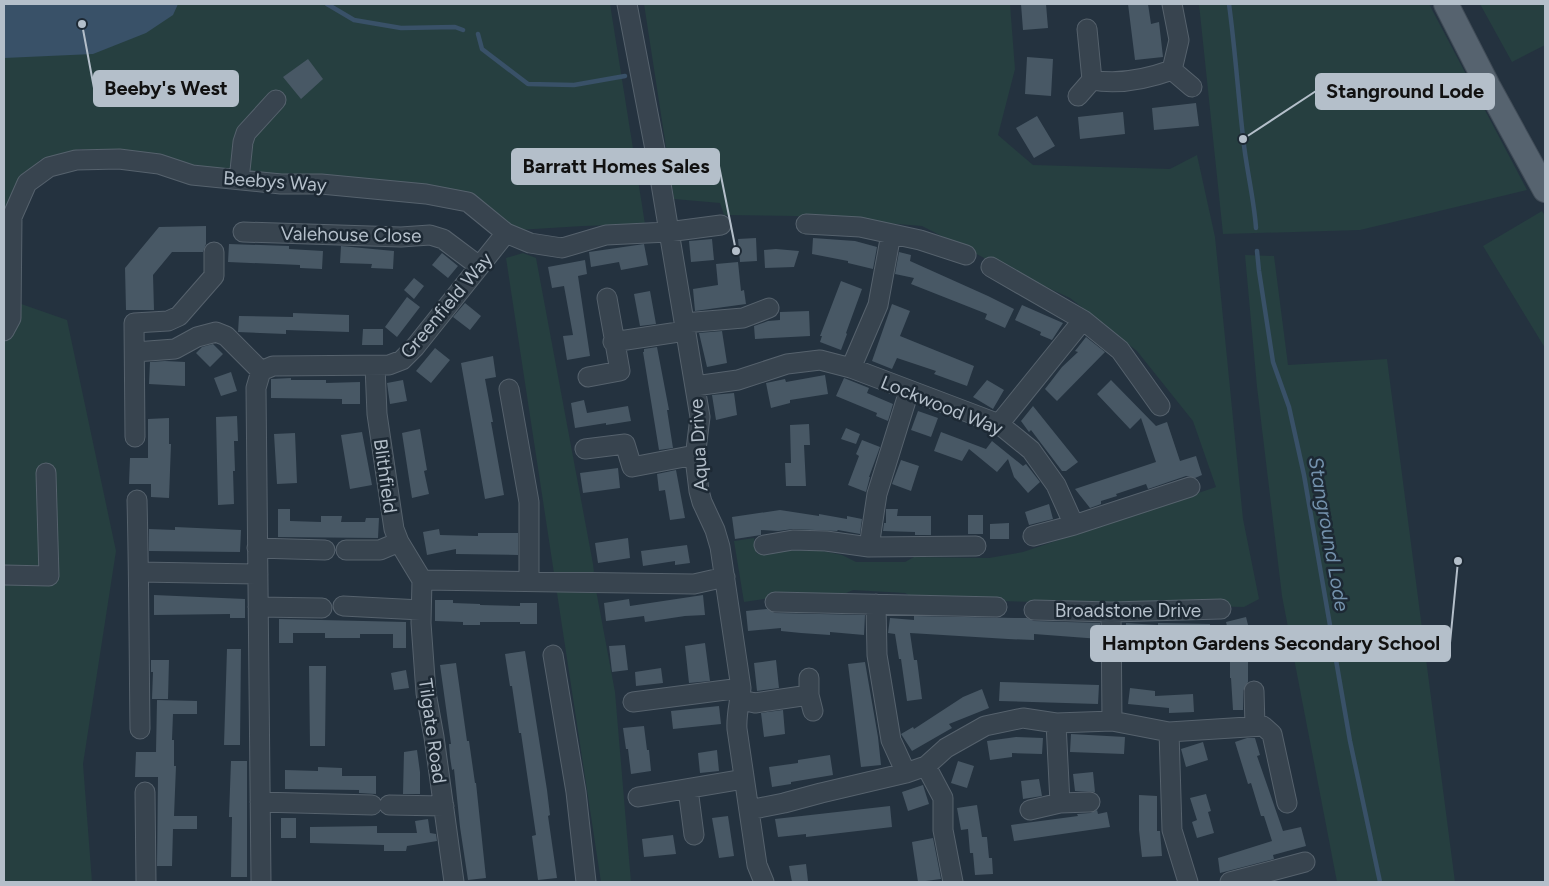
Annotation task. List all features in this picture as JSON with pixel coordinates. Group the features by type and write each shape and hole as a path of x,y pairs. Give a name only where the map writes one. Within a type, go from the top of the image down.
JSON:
{"main road":[{"path":"1446,4 1545,190"}],"street":[{"name":"Aqua Drive","path":"627,4 657,160 700,417 695,455 699,491 719,539 741,694 736,714 736,729 757,865 764,882"},
{"path":"1172,4 1179,40 1172,70"},
{"path":"1078,96 1092,80 1087,29"},
{"path":"1092,80 1110,83 1155,76 1172,70"},
{"path":"1172,70 1192,87"},
{"path":"239,180 243,142 246,132 276,100"},
{"name":"Beebys Way","path":"4,330 11,318 7,253 12,217 27,183 49,167 76,160 119,158 159,164 192,176 281,184 321,184 426,194 468,202 506,234 530,243 562,248 606,235 668,232 721,225"},
{"path":"806,224 860,227 920,240 966,255"},
{"name":"Valehouse Close","path":"242,232 402,237 430,235 443,239 480,266"},
{"name":"Greenfield Way","path":"261,371 273,366 375,366 396,363 409,354 506,234"},
{"path":"851,368 878,305 890,234"},
{"path":"135,437 134,323 168,321 179,316 214,276 214,252"},
{"path":"991,267 1083,320 1120,350 1160,406"},
{"path":"588,377 620,371 613,342 607,298"},
{"path":"613,342 684,327 743,318 769,308"},
{"path":"999,424 1083,320"},
{"path":"135,352 175,349 197,337 216,332 222,333 231,340 261,371 256,388 261,882"},
{"name":"Lockwood Way","path":"695,386 738,380 786,364 820,360 851,368 999,424 1032,450 1056,485 1074,525"},
{"name":"Blithfield","path":"375,366 375,400 391,513 399,542 422,580"},
{"path":"509,389 529,502 529,582"},
{"path":"869,546 877,494 909,391"},
{"path":"585,449 625,444 632,466 695,455"},
{"path":"4,575 49,576 46,473"},
{"path":"1033,536 1074,525 1190,486"},
{"path":"137,500 140,729"},
{"path":"764,545 793,540 826,541 869,546 976,546"},
{"path":"346,550 380,550 399,542"},
{"path":"257,548 325,550"},
{"path":"139,572 258,574"},
{"path":"422,580 694,584 725,578"},
{"name":"Tilgate Road","path":"422,580 421,610 426,693 454,882"},
{"path":"775,602 997,607"},
{"path":"876,604 877,655 891,740 906,773"},
{"path":"343,606 421,610"},
{"path":"258,607 322,608"},
{"name":"Broadstone Drive","path":"1034,610 1111,612 1221,609"},
{"path":"1111,612 1112,721"},
{"path":"553,655 576,792 586,882"},
{"path":"1254,692 1255,726"},
{"path":"632,702 741,694 755,703 810,694"},
{"path":"749,810 906,773 926,766 946,748 985,726 1023,718 1056,723 1112,721 1169,732 1263,726 1272,734 1287,803"},
{"path":"1056,723 1060,803"},
{"path":"1169,732 1172,830 1188,882"},
{"path":"926,766 943,798 944,830 953,882"},
{"path":"638,797 744,779"},
{"path":"688,788 694,835"},
{"path":"145,792 146,882"},
{"path":"260,802 444,806"},
{"path":"1030,810 1060,803 1090,802"},
{"path":"1230,882 1305,862"}],"green space":[{"path":"4,4 610,4 645,224 518,230 478,198 318,178 258,177 251,170 233,165 226,173 156,158 80,149 40,160 15,187 4,210"},
{"path":"644,4 1010,4 1015,69 998,135 1033,165 1170,169 1197,155 1215,237 1243,519 1259,599 1244,607 916,599 905,593 853,590 844,594 770,598 744,602 734,541 754,538 757,554 794,545 842,555 856,562 905,562 914,557 989,558 1023,552 1216,487 1193,421 1137,351 1070,298 992,262 922,226 796,216 724,215 720,203 674,199"},
{"path":"1199,4 1429,4 1527,190 1360,230 1223,234"},
{"path":"1480,4 1545,4 1545,45 1512,62"},
{"path":"1542,211 1545,216 1545,348 1483,246"},
{"path":"523,253 536,258 615,692 631,882 601,882 506,258"},
{"path":"1245,255 1274,256 1288,365 1387,359 1455,882 1337,882 1282,596 1257,387"},
{"path":"4,298 67,320 116,551 83,764 92,882 4,882"}],"water":[{"path":"4,4 178,4 173,15 146,33 93,54 4,58"}],"building":[{"path":"1021,4 1046,4 1048,28 1023,30"},
{"path":"1128,4 1148,4 1151,24 1159,22 1163,57 1135,60"},
{"path":"1027,57 1053,59 1051,96 1025,94"},
{"path":"308,59 323,79 301,99 283,77"},
{"path":"1196,103 1199,126 1154,130 1152,108"},
{"path":"1123,112 1125,134 1080,139 1078,117"},
{"path":"1037,116 1055,146 1034,158 1016,128"},
{"path":"206,226 206,244 203,252 172,252 153,275 154,310 126,310 125,268 159,227"},
{"path":"756,238 757,261 740,262 738,239"},
{"path":"813,238 855,241 877,247 873,269 848,263 848,261 812,254"},
{"path":"712,239 714,260 691,262 689,241"},
{"path":"229,244 289,246 289,249 323,251 322,269 300,268 300,265 228,262"},
{"path":"644,244 648,265 621,270 619,262 591,267 589,252"},
{"path":"341,246 394,251 393,269 371,268 372,264 340,263"},
{"path":"764,250 799,251 794,267 765,268"},
{"path":"899,252 911,255 910,261 1014,309 1005,328 985,319 987,314 911,284 914,278 895,274"},
{"path":"442,253 458,266 448,278 432,265"},
{"path":"585,260 587,274 578,276 590,356 567,360 563,336 573,335 564,286 552,288 548,267"},
{"path":"738,262 741,291 744,290 746,304 695,311 693,289 718,285 716,264"},
{"path":"414,278 424,286 414,299 404,290"},
{"path":"841,281 862,289 841,350 820,342 822,336 820,336"},
{"path":"650,291 656,324 640,326 634,294"},
{"path":"407,297 420,307 397,337 385,327"},
{"path":"465,303 481,316 470,330 453,317"},
{"path":"892,304 910,311 900,336 974,366 967,386 934,374 936,371 897,358 892,369 872,361"},
{"path":"1022,305 1063,323 1052,340 1040,335 1041,332 1015,320"},
{"path":"809,311 810,336 755,339 754,326 768,321 780,320 780,312"},
{"path":"293,313 349,315 349,332 286,330 286,334 238,332 239,316 293,317"},
{"path":"363,329 383,329 383,345 362,345"},
{"path":"722,331 727,363 707,367 699,333"},
{"path":"1086,337 1105,352 1057,401 1045,389 1062,367 1078,352 1075,351"},
{"path":"213,344 223,354 210,367 196,353 202,347"},
{"path":"657,347 669,410 667,410 673,448 659,450 643,352 644,349"},
{"path":"435,348 450,360 431,383 416,371"},
{"path":"493,356 496,377 485,379 504,495 485,499 461,363"},
{"path":"150,362 185,362 185,386 149,384"},
{"path":"231,372 237,391 221,396 214,378"},
{"path":"825,375 828,394 790,400 790,403 771,408 766,383 785,379 786,382"},
{"path":"291,378 291,380 326,380 326,383 360,382 360,404 342,404 342,399 271,398 271,379"},
{"path":"844,378 869,388 867,393 893,404 888,421 876,416 877,413 836,396"},
{"path":"403,380 407,401 390,404 387,383"},
{"path":"987,380 1004,390 993,409 973,397"},
{"path":"1111,380 1156,426 1167,422 1180,461 1196,456 1202,475 1195,478 1186,476 1148,489 1146,484 1116,494 1117,496 1101,501 1101,504 1090,508 1075,489 1156,462 1141,418 1130,429 1097,394"},
{"path":"734,393 737,415 716,420 712,395"},
{"path":"584,400 587,413 628,406 631,421 575,428 571,403"},
{"path":"1033,406 1078,462 1066,471 1062,471 1031,430 1029,432 1021,421"},
{"path":"918,411 938,418 931,437 911,430"},
{"path":"237,416 238,441 234,441 234,504 218,505 216,417"},
{"path":"169,418 169,444 171,444 169,498 151,497 151,484 129,484 130,458 148,458 148,419"},
{"path":"809,424 810,445 804,445 806,486 786,486 785,463 791,463 790,425"},
{"path":"846,428 860,434 856,444 841,439"},
{"path":"420,429 427,470 424,471 429,494 412,498 402,433"},
{"path":"362,432 372,485 350,489 341,435"},
{"path":"941,432 986,449 992,441 1023,466 1026,464 1040,482 1028,493 1014,477 1008,459 997,472 969,449 962,461 934,451"},
{"path":"295,433 297,483 277,484 274,434"},
{"path":"862,440 880,447 869,477 866,492 848,485 859,456 856,454"},
{"path":"901,460 919,466 911,491 892,484"},
{"path":"618,468 620,488 583,493 580,473"},
{"path":"676,470 685,518 670,520 665,490 659,491 657,474"},
{"path":"1049,504 1053,519 1029,525 1025,512"},
{"path":"278,509 290,509 290,521 321,522 321,516 342,516 341,522 365,522 366,518 379,518 378,538 278,537"},
{"path":"886,509 898,509 897,516 931,516 931,535 915,535 915,532 883,531 884,523 886,523"},
{"path":"780,510 819,516 819,514 847,519 847,516 862,519 860,534 838,530 761,530 761,535 735,539 732,517"},
{"path":"968,515 983,515 983,534 968,534"},
{"path":"1009,523 1009,539 990,539 990,524"},
{"path":"175,527 241,530 240,552 149,551 149,529 175,530"},
{"path":"439,529 440,535 478,536 478,533 518,533 518,555 456,554 456,549 427,555 423,532"},
{"path":"628,538 630,558 598,563 595,543"},
{"path":"687,545 690,563 675,565 675,561 643,566 641,551"},
{"path":"154,595 245,599 245,618 230,618 230,614 154,615"},
{"path":"703,595 705,615 645,622 644,616 606,621 604,603 629,599 630,606"},
{"path":"435,600 453,600 453,603 480,605 520,606 520,603 537,603 537,624 480,622 480,625 463,625 463,622 435,621"},
{"path":"767,609 775,613 865,615 864,635 830,632 830,635 801,633 781,631 781,628 748,631 746,611"},
{"path":"914,616 1027,618 1034,621 1100,623 1100,639 1034,634 1034,640 910,633 914,660 917,660 922,699 907,701 895,634 888,633 890,618 914,620"},
{"path":"1246,617 1251,637 1231,642 1226,622"},
{"path":"279,619 406,622 406,648 393,648 393,634 360,634 360,638 325,638 325,633 293,633 293,643 279,643"},
{"path":"1126,623 1158,625 1158,623 1210,624 1209,641 1174,640 1174,642 1146,640 1146,643 1125,642"},
{"path":"705,643 710,681 689,683 685,646"},
{"path":"625,645 628,670 612,672 609,646"},
{"path":"227,649 241,649 240,745 224,745"},
{"path":"525,651 547,790 550,815 548,816 557,878 538,880 532,836 536,835 521,733 519,733 505,654"},
{"path":"1230,659 1248,659 1248,682 1243,691 1243,710 1233,710"},
{"path":"151,660 169,660 168,699 152,699 153,672 151,672"},
{"path":"776,660 779,688 757,691 754,663"},
{"path":"865,662 881,765 861,767 848,664"},
{"path":"456,663 467,741 469,741 476,783 486,878 468,880 454,769 452,770 450,757 449,744 451,744 440,665"},
{"path":"309,666 326,666 325,746 310,746"},
{"path":"661,668 663,683 636,686 635,672"},
{"path":"406,670 409,688 394,690 391,673"},
{"path":"1000,682 1099,685 1098,704 999,701"},
{"path":"1130,688 1155,691 1155,696 1193,694 1194,712 1169,713 1169,708 1128,704"},
{"path":"982,689 989,708 949,724 952,728 912,751 901,734 913,727 914,729 963,697"},
{"path":"157,700 197,701 197,714 173,714 172,740 174,740 174,766 176,766 174,816 197,816 197,829 173,829 172,866 157,866 158,777 135,777 136,752 156,752"},
{"path":"719,706 721,724 673,729 671,711"},
{"path":"783,710 785,734 764,737 761,713"},
{"path":"644,726 651,771 631,774 623,728"},
{"path":"1071,734 1125,737 1124,754 1070,752"},
{"path":"1016,737 1043,738 1042,754 1012,753 1012,757 990,760 987,741"},
{"path":"1247,738 1255,738 1260,755 1257,756 1283,831 1301,827 1306,846 1273,855 1274,859 1220,873 1218,858 1272,841 1264,816 1261,816 1251,783 1248,784 1235,742"},
{"path":"1203,742 1208,760 1186,767 1181,749"},
{"path":"417,750 420,794 403,794 404,752"},
{"path":"717,750 719,771 700,773 698,753"},
{"path":"830,755 833,775 772,787 769,767 798,763 798,760"},
{"path":"231,761 247,761 247,877 231,877 232,817 229,817"},
{"path":"958,761 974,766 967,788 951,783"},
{"path":"318,767 342,768 342,776 376,776 376,794 359,793 359,790 285,789 285,770 318,771"},
{"path":"1093,772 1095,792 1075,791 1073,774"},
{"path":"1039,779 1042,796 1023,799 1021,781"},
{"path":"923,785 929,804 908,811 902,792"},
{"path":"1206,794 1211,811 1208,812 1214,833 1197,838 1192,822 1197,820 1190,798"},
{"path":"1139,795 1157,796 1157,831 1160,831 1162,856 1142,857 1139,830"},
{"path":"977,805 982,837 987,837 989,858 992,858 993,874 975,875 973,853 970,853 968,829 961,830 957,808"},
{"path":"890,806 892,827 806,837 806,834 778,837 775,819"},
{"path":"1097,810 1098,814 1107,812 1110,827 1014,841 1011,825 1078,816 1077,814 1090,813"},
{"path":"728,816 734,856 719,858 712,818"},
{"path":"281,818 296,818 296,838 281,838"},
{"path":"428,819 430,833 436,834 437,841 407,846 406,851 384,851 384,845 310,843 310,827 377,826 377,833 417,833 415,821"},
{"path":"673,835 676,854 644,857 642,839"},
{"path":"933,838 941,879 918,882 912,842"},
{"path":"806,864 808,881 792,882 789,866"}],"waterway":[{"path":"327,4 354,20 401,28 455,27 463,30"},
{"name":"Stanground Lode","path":"1229,4 1244,149 1256,228"},
{"path":"478,34 482,49 528,84 574,85 625,76"},
{"name":"Stanground Lode","path":"1257,251 1273,362 1289,407 1304,475 1350,741 1380,882"}],"place":[{"name":"Beeby's West","path":"82,24"},
{"name":"Stanground Lode","path":"1243,139"},
{"name":"Barratt Homes Sales","path":"736,251"},
{"name":"Hampton Gardens Secondary School","path":"1458,561"}]}
